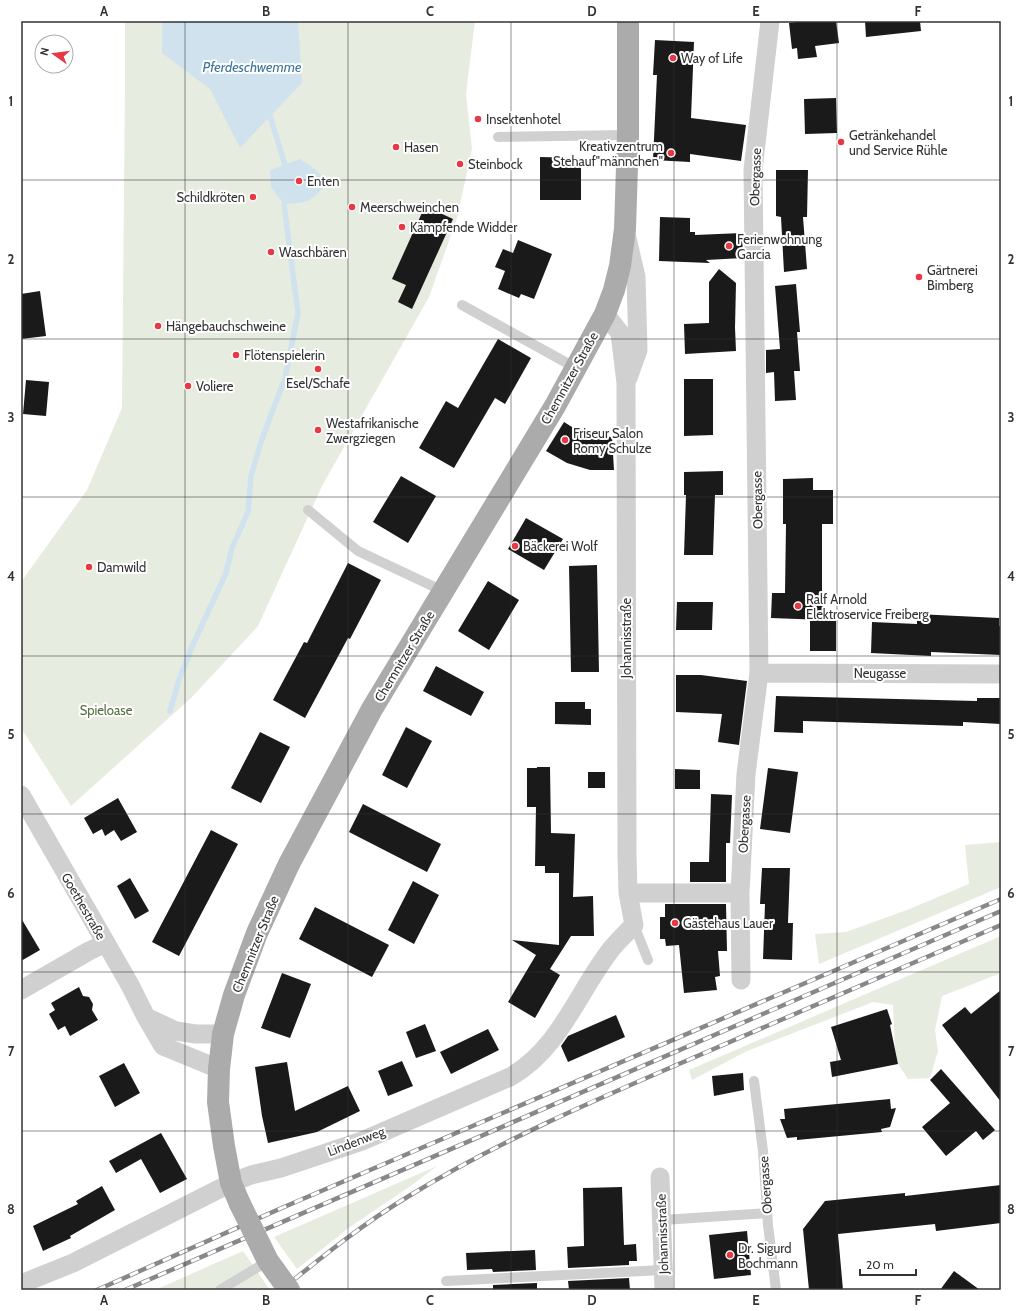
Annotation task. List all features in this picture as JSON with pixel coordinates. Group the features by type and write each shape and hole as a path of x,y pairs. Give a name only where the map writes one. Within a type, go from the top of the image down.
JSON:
{"main road":[{"name":"Chemnitzer Straße","path":"289,1290 268,1261 231,1183 218,1102 223,1034 234,995 257,932 290,864 372,709 555,406 605,314 614,290 620,266 625,229 628,135 628,21"}],"street":[{"name":"Obergasse","path":"741,980 740,893 746,774 759,673 754,170 770,21"},
{"name":"Johannisstraße","path":"625,229 636,277 638,350 626,383"},
{"name":"Johannisstraße","path":"605,314 620,332 626,383 627,831 628,893 634,926"},
{"name":"Neugasse","path":"759,673 1001,674"},
{"name":"Goethestraße","path":"21,795 130,985 163,1046 220,1069"},
{"path":"628,893 740,893"},
{"name":"Lindenweg","path":"21,1284 73,1262 231,1183 251,1175 281,1168 362,1141 521,1071 541,1053 554,1037 612,948 634,926"},
{"path":"21,990 89,951 106,943"},
{"path":"146,1017 176,1031 196,1034 223,1034"},
{"name":"Johannisstraße","path":"660,1178 663,1220 664,1290"}],"lane":[{"path":"498,137 628,135"},
{"path":"462,305 576,368"},
{"path":"308,510 358,551 443,591"},
{"name":"Johannisstraße","path":"634,926 648,960"},
{"name":"Obergasse","path":"754,1081 763,1151 767,1213 776,1290"},
{"path":"663,1220 767,1213"},
{"path":"220,1290 268,1261"},
{"path":"446,1281 664,1270"}],"green space":[{"name":"Spieloase","path":"125,21 475,21 466,94 472,149 457,218 429,297 322,486 258,626 191,698 71,806 21,728 21,582 87,490 122,408"},
{"path":"1001,842 1001,887 819,964 815,934 846,932 907,910 969,884 965,845"},
{"path":"1001,936 1001,973 942,996 935,1030 938,1051 930,1078 908,1079 898,1064 895,1050 893,1005 873,1002 747,1051 692,1080 689,1070"},
{"path":"437,1166 412,1185 350,1227 297,1269 274,1237"},
{"path":"243,1251 270,1290 155,1290"}],"water":[{"name":"Pferdeschwemme","path":"162,21 298,21 302,83 240,148 210,89 162,53"},
{"path":"300,159 315,169 328,182 309,200 299,203 284,204 271,187 270,170"}],"building":[{"path":"802,21 836,21 839,43 815,46 817,57 798,59 797,48 792,49 789,23"},
{"path":"865,21 920,21 921,31 866,37"},
{"path":"655,40 694,42 691,118 746,125 741,161 690,154 690,162 653,160 657,75 653,75"},
{"path":"836,98 837,133 805,134 804,99"},
{"path":"540,157 581,158 581,200 540,200"},
{"path":"776,170 808,170 807,217 803,217 807,269 784,272 781,217 776,216"},
{"path":"425,206 453,219 412,309 398,302 406,285 392,279"},
{"path":"660,217 690,218 690,232 695,232 695,235 742,233 743,258 706,260 710,263 659,261"},
{"path":"518,240 552,254 534,299 521,294 519,298 498,289 505,271 495,267 503,249 513,253"},
{"path":"719,269 736,283 736,351 685,354 684,324 709,323 709,282"},
{"path":"796,284 800,332 797,332 800,371 794,371 796,400 775,401 774,372 766,373 766,350 780,349 775,286"},
{"path":"40,291 46,336 21,339 21,294"},
{"path":"498,339 531,358 505,404 495,398 454,468 419,448 446,401 458,408"},
{"path":"684,379 713,379 713,435 684,436"},
{"path":"26,380 49,382 46,416 23,414"},
{"path":"564,422 580,432 595,436 612,437 614,470 590,470 567,463 546,451"},
{"path":"723,471 723,495 715,495 713,555 684,555 686,495 684,495 684,472"},
{"path":"401,476 436,496 408,543 373,522"},
{"path":"813,478 813,490 833,490 833,524 822,524 822,594 825,594 824,620 771,618 772,593 785,593 786,524 783,524 783,479"},
{"path":"526,518 563,539 544,570 508,549"},
{"path":"348,563 381,580 350,639 348,638 305,718 273,700 304,642 307,643"},
{"path":"597,565 599,672 571,672 569,566"},
{"path":"488,581 519,600 489,650 458,631"},
{"path":"677,602 713,602 712,630 676,630"},
{"path":"917,614 999,618 999,626 1001,626 1001,655 931,652 931,656 871,653 872,622 917,624"},
{"path":"810,620 836,620 836,651 810,651"},
{"path":"436,666 484,692 471,716 423,691"},
{"path":"676,675 701,675 747,681 739,745 718,742 722,714 676,712"},
{"path":"776,696 977,701 977,698 1001,698 1001,724 963,722 963,726 803,721 803,733 774,732"},
{"path":"555,702 585,702 585,709 591,709 591,725 555,724"},
{"path":"406,727 432,741 407,788 382,775"},
{"path":"260,732 290,747 261,803 231,788"},
{"path":"550,767 551,833 575,834 573,897 593,896 594,936 571,936 550,969 560,975 535,1018 508,1002 536,955 512,940 559,945 559,873 545,873 545,866 535,866 536,807 527,807 527,768"},
{"path":"768,768 798,772 790,833 760,829"},
{"path":"675,769 700,770 700,789 675,789"},
{"path":"588,772 605,772 605,788 588,788"},
{"path":"711,794 732,795 730,843 726,843 726,882 690,882 690,862 709,862"},
{"path":"118,798 137,832 121,841 114,830 105,836 102,829 93,834 84,818"},
{"path":"363,804 441,844 427,872 349,832"},
{"path":"211,830 238,844 179,956 152,942"},
{"path":"762,868 790,868 788,923 793,923 792,960 763,959 765,904 760,904"},
{"path":"130,878 149,911 135,919 117,886"},
{"path":"413,881 439,895 414,944 388,930"},
{"path":"665,904 726,904 727,951 718,951 720,976 715,977 717,990 684,993 679,945 666,946 665,939 660,939 660,917 665,917"},
{"path":"315,907 389,945 372,977 299,939"},
{"path":"21,918 40,950 21,961"},
{"path":"282,973 311,984 290,1038 261,1028"},
{"path":"79,987 83,996 89,997 93,1004 92,1010 98,1020 70,1036 65,1026 58,1030 49,1014 55,1010 51,1003"},
{"path":"1001,990 1001,1102 942,1025 965,1007 971,1014"},
{"path":"887,1009 892,1024 890,1025 898,1064 832,1077 830,1062 841,1060 831,1027"},
{"path":"616,1015 625,1037 568,1062 561,1046 568,1036"},
{"path":"425,1024 436,1051 416,1058 406,1032"},
{"path":"488,1029 499,1050 451,1074 440,1052"},
{"path":"402,1061 413,1086 388,1096 378,1071"},
{"path":"287,1062 295,1111 348,1086 360,1111 317,1132 268,1143 262,1116 255,1067"},
{"path":"124,1063 140,1093 115,1107 99,1076"},
{"path":"941,1069 995,1130 983,1140 976,1131 946,1156 922,1127 950,1103 930,1080"},
{"path":"743,1073 744,1090 714,1096 712,1076"},
{"path":"890,1099 891,1109 896,1108 890,1127 881,1129 882,1132 797,1140 797,1137 787,1138 780,1119 785,1119 784,1109"},
{"path":"161,1133 187,1179 160,1193 141,1159 116,1173 109,1161"},
{"path":"1001,1185 1001,1223 936,1231 935,1224 838,1234 843,1290 809,1290 803,1229 825,1201 905,1193 905,1196"},
{"path":"102,1186 115,1210 70,1236 71,1238 43,1251 33,1226 78,1204 76,1201"},
{"path":"622,1187 624,1245 636,1244 637,1261 629,1261 629,1265 568,1268 567,1247 584,1246 583,1188"},
{"name":"Dr. Sigurd Bochmann","path":"747,1231 751,1275 714,1279 709,1235"},
{"path":"535,1250 536,1270 493,1272 492,1269 467,1270 466,1253"},
{"path":"954,1271 980,1290 940,1290"},
{"path":"629,1278 630,1290 569,1290 568,1281"},
{"path":"537,1283 537,1290 493,1290 493,1285"}],"waterway":[{"path":"270,116 285,165"},
{"path":"170,711 179,680 191,649 226,573 232,548 248,512 251,476 261,442 285,378 298,313 284,204"}],"railway":[{"path":"97,1290 284,1207 1001,899"},
{"path":"125,1290 1001,911"},
{"path":"281,1290 392,1206 445,1175 519,1136 671,1067 1001,925"}],"place":[{"name":"Way of Life","path":"673,58"},
{"name":"Insektenhotel","path":"478,119"},
{"name":"Getränkehandel und Service Rühle","path":"841,142"},
{"name":"Hasen","path":"396,147"},
{"name":"Kreativzentrum Stehauf\"männchen\"","path":"671,153"},
{"name":"Steinbock","path":"460,164"},
{"name":"Enten","path":"299,181"},
{"name":"Schildkröten","path":"253,197"},
{"name":"Meerschweinchen","path":"352,207"},
{"name":"Kämpfende Widder","path":"402,227"},
{"name":"Ferienwohnung Garcia","path":"729,246"},
{"name":"Waschbären","path":"271,252"},
{"name":"Gärtnerei Bimberg","path":"919,277"},
{"name":"Hängebauchschweine","path":"158,326"},
{"name":"Flötenspielerin","path":"236,355"},
{"name":"Esel/Schafe","path":"318,369"},
{"name":"Voliere","path":"188,386"},
{"name":"Westafrikanische Zwergziegen","path":"318,430"},
{"name":"Friseur Salon Romy Schulze","path":"565,440"},
{"name":"Bäckerei Wolf","path":"515,546"},
{"name":"Damwild","path":"89,567"},
{"name":"Ralf Arnold Elektroservice Freiberg","path":"798,606"},
{"name":"Gästehaus Lauer","path":"675,923"},
{"name":"Dr. Sigurd Bochmann","path":"730,1255"}]}
